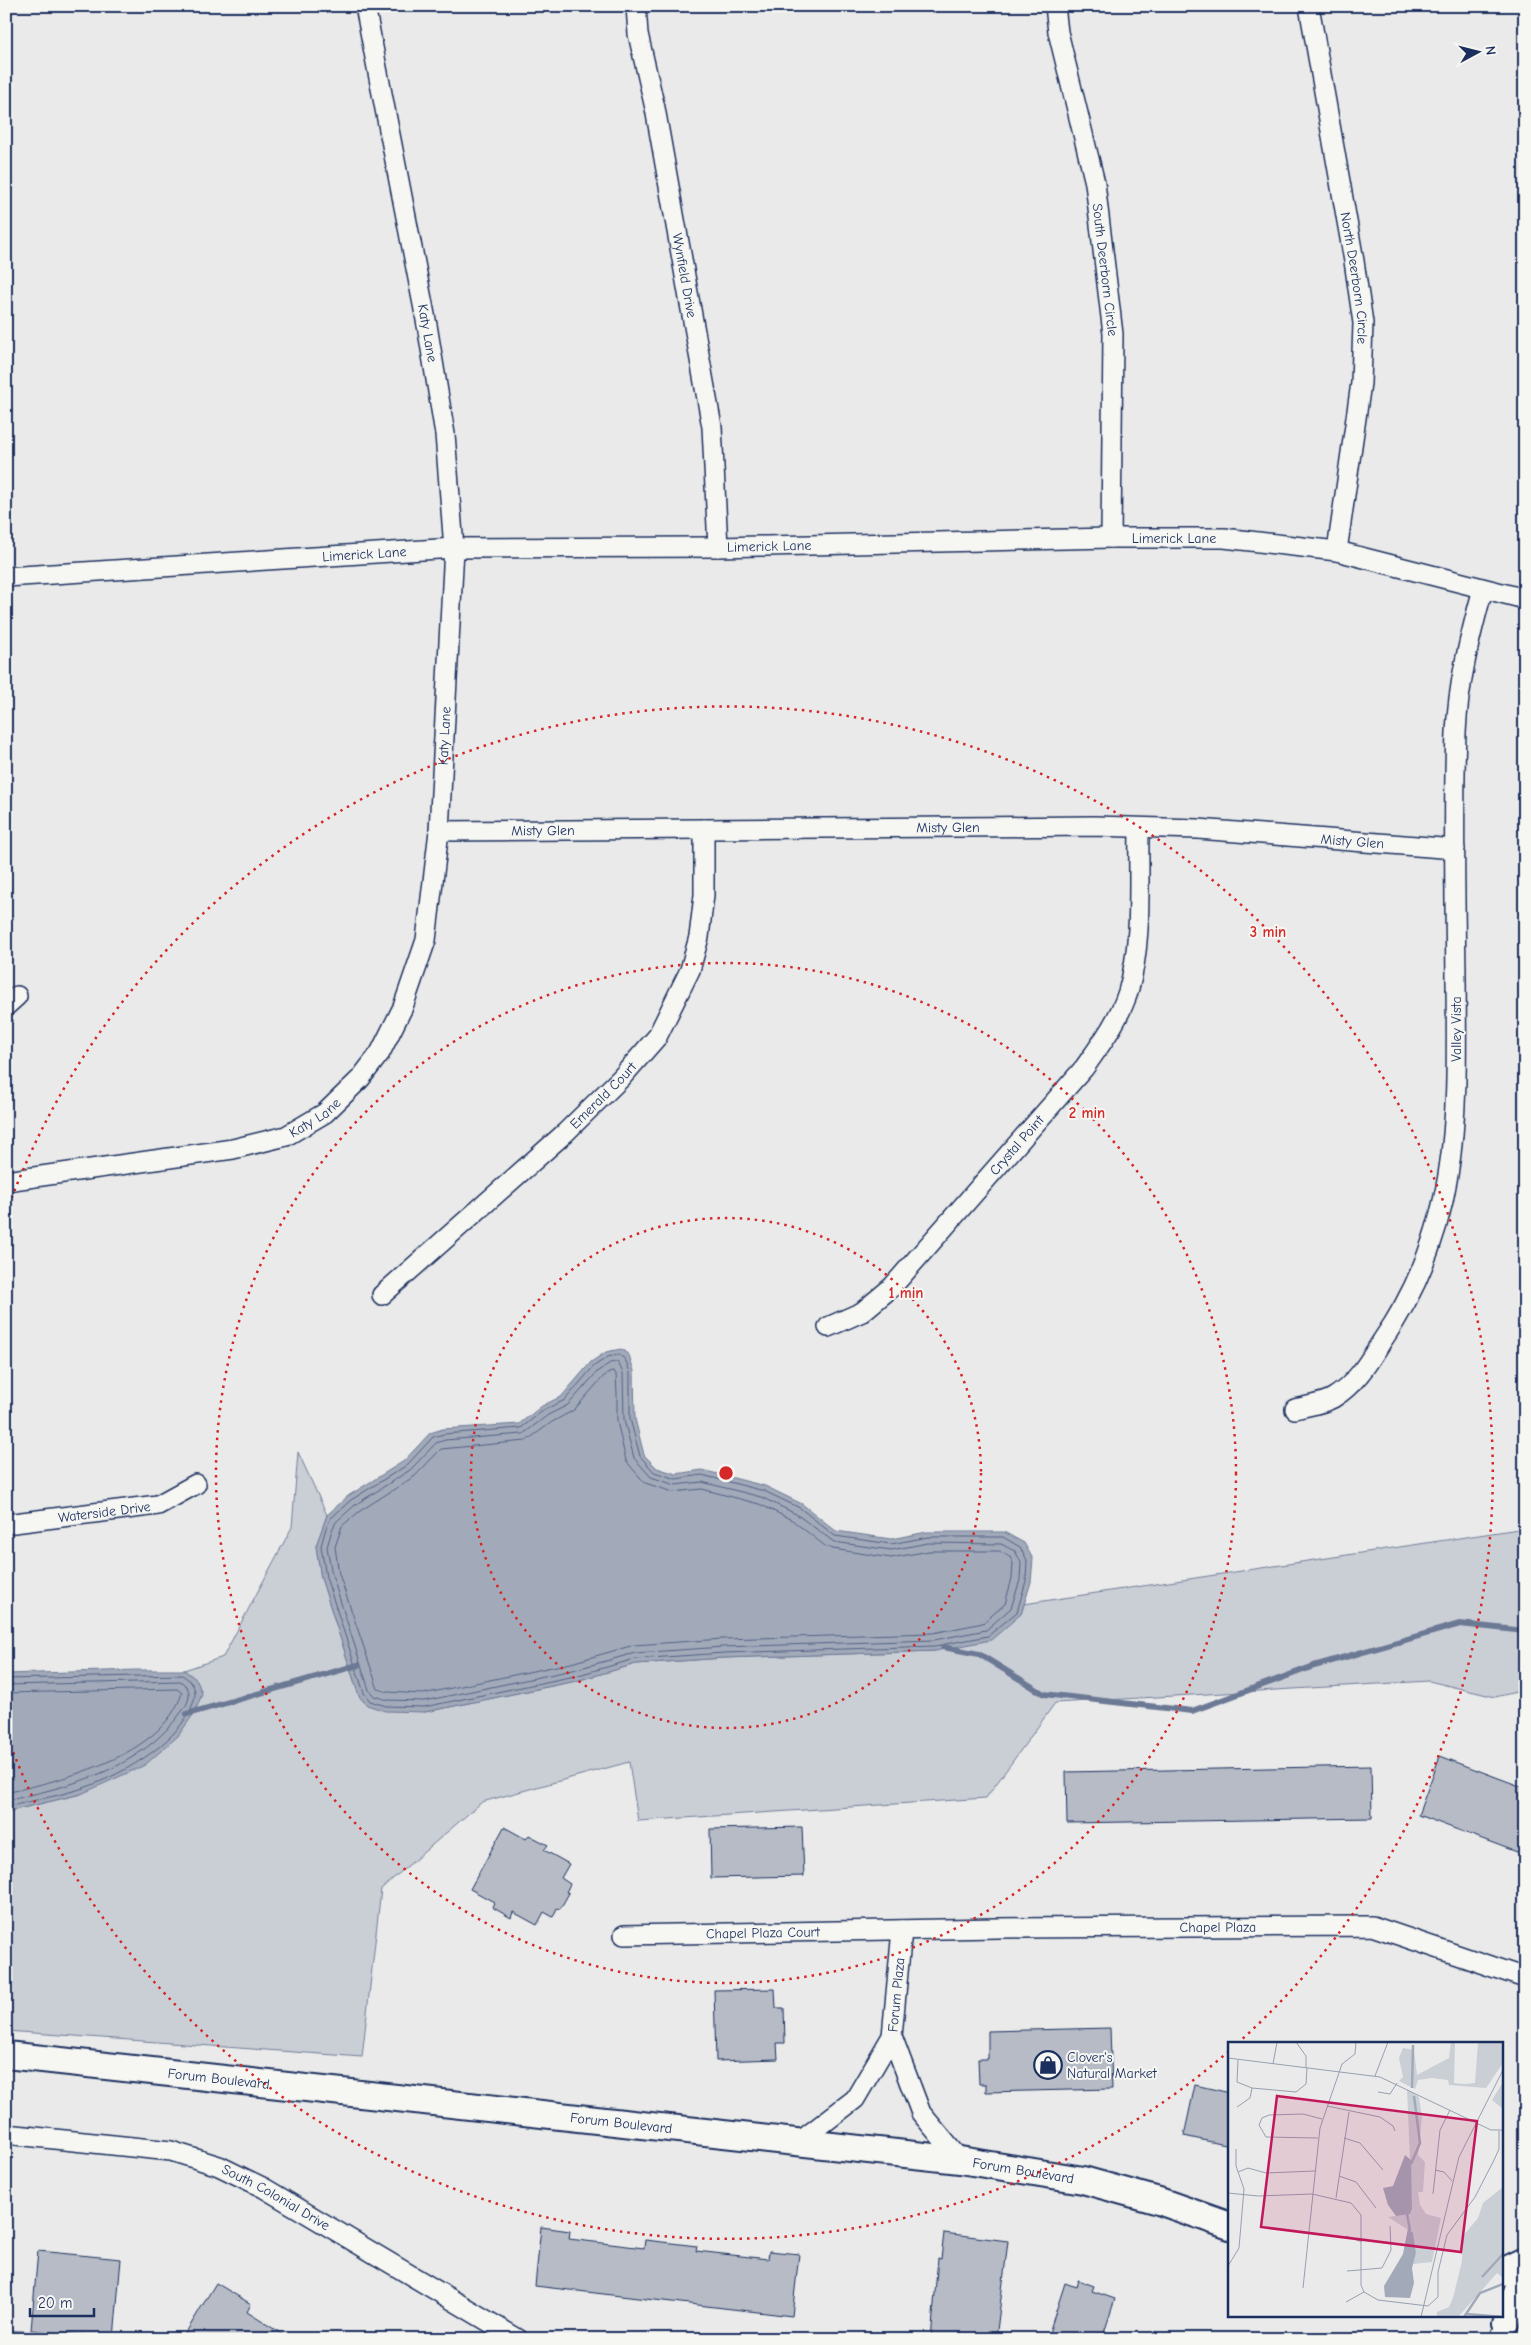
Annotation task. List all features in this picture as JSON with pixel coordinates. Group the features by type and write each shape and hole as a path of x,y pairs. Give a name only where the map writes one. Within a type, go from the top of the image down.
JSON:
{"street":[{"name":"Katy Lane","path":"6,1181 233,1150 286,1136 325,1113 360,1079 380,1053 402,1007 426,940 439,831 454,548 445,434 427,325 365,6"},
{"name":"Wynfield Drive","path":"636,6 638,34 654,108 712,427 718,547"},
{"name":"South Deerborn Circle","path":"1055,6 1058,32 1095,183 1113,334 1111,538"},
{"name":"North Deerborn Circle","path":"1309,6 1354,261 1363,323 1361,383 1336,551"},
{"name":"Limerick Lane","path":"6,577 454,548 718,547 1111,538 1224,538 1336,551 1525,599"},
{"name":"Valley Vista","path":"1294,1409 1331,1398 1354,1382 1403,1311 1426,1261 1439,1220 1450,1166 1457,1101 1455,849 1458,696 1468,643 1483,589"},
{"name":"Misty Glen","path":"439,831 1094,826 1198,829 1455,849"},
{"name":"Crystal Point","path":"828,1328 862,1312 892,1287 1084,1068 1111,1030 1128,992 1136,949 1139,828"},
{"name":"Emerald Court","path":"382,1295 565,1133 621,1078 657,1037 690,970 699,937 704,895 704,829"},
{"name":"Waterside Drive","path":"6,1524 158,1505 196,1484"},
{"name":"Chapel Plaza","path":"902,1930 1372,1926 1525,1978"},
{"name":"Chapel Plaza Court","path":"624,1935 902,1930"},
{"name":"Forum Plaza","path":"799,2142 855,2098 892,2036 902,1930"},
{"path":"892,2036 921,2113 960,2160"},
{"name":"Forum Boulevard","path":"6,2055 960,2160 1083,2180 1159,2201 1228,2225"},
{"name":"South Colonial Drive","path":"6,2134 171,2151 219,2166 264,2188 518,2339"},
{"path":"1504,2271 1525,2261"},
{"path":"1505,2327 1525,2270"}],"shaded area":[{"path":"298,1452 327,1515 316,1546 321,1578 359,1696 367,1705 425,1712 576,1681 636,1664 724,1658 935,1651 1021,1614 1024,1604 1525,1528 1525,1690 1495,1697 1429,1681 1055,1703 986,1798 638,1821 629,1762 482,1802 381,1889 362,2057 6,2031 6,1812 81,1794 197,1680 184,1670 223,1657 292,1527"},
{"path":"6,2330 163,2339 6,2339"}],"water":[{"path":"621,1349 629,1355 634,1371 635,1419 644,1455 657,1468 676,1474 702,1470 765,1486 802,1504 836,1531 891,1539 927,1532 1004,1532 1024,1543 1033,1559 1031,1582 1021,1614 991,1640 935,1651 724,1658 636,1664 576,1681 425,1712 385,1711 367,1705 359,1696 321,1578 316,1546 327,1515 348,1496 404,1461 430,1433 443,1429 519,1424 542,1406 562,1396 591,1362 606,1352"},
{"path":"184,1670 197,1680 202,1694 195,1712 178,1736 145,1765 81,1794 6,1812 6,1674"}],"building":[{"path":"1440,1756 1525,1788 1525,1855 1418,1815"},
{"path":"1371,1766 1372,1818 1067,1823 1066,1772"},
{"path":"504,1827 526,1839 529,1835 548,1845 544,1850 569,1864 561,1878 570,1884 566,1892 569,1893 560,1909 557,1908 553,1917 544,1912 537,1925 513,1912 511,1918 492,1907 494,1902 470,1889"},
{"path":"802,1827 804,1876 711,1878 710,1829"},
{"path":"775,1989 776,2008 784,2008 785,2043 777,2043 778,2059 716,2061 714,1990"},
{"path":"1110,2028 1112,2089 986,2092 986,2084 979,2084 978,2059 988,2059 988,2031"},
{"path":"1195,2085 1228,2093 1228,2146 1184,2136"},
{"path":"541,2227 570,2231 569,2239 644,2248 645,2240 697,2246 696,2251 768,2259 769,2251 799,2254 792,2316 535,2286"},
{"path":"944,2233 1008,2241 996,2339 931,2339 938,2258 941,2259"},
{"path":"38,2251 121,2259 114,2338 31,2330"},
{"path":"1078,2280 1094,2286 1092,2291 1115,2299 1102,2339 1047,2339 1065,2283 1076,2287"},
{"path":"216,2283 251,2304 247,2312 290,2339 182,2339"}],"waterway":[{"path":"943,1647 979,1654 1044,1694 1192,1711 1314,1666 1460,1624 1525,1631"},
{"path":"187,1714 358,1665"}],"place":[{"name":"Clover's Natural Market","path":"1048,2065"}]}
